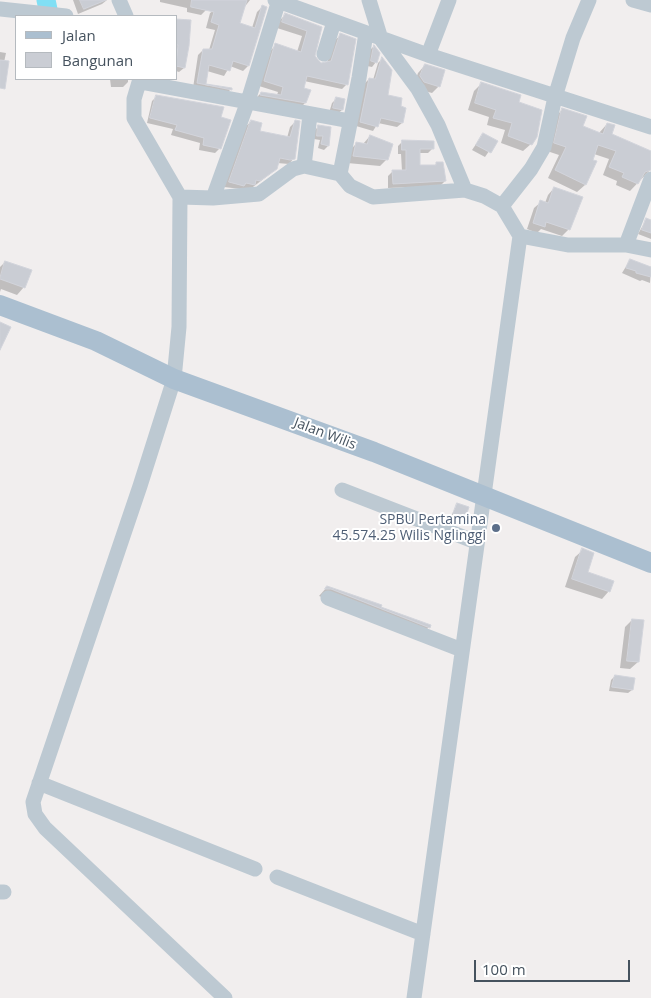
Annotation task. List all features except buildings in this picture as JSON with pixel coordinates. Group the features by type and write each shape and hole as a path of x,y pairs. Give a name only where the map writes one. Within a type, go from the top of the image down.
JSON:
{"main road":[{"name":"Jalan Wilis","path":"0,305 96,341 174,379 254,407 651,563"}],"street":[{"path":"119,0 126,15"},
{"path":"213,198 248,101 278,0 428,55 651,127"},
{"path":"370,0 382,39 418,89 430,111 465,190"},
{"path":"428,55 449,0"},
{"path":"502,206 531,169 544,147 555,97 573,38 589,0"},
{"path":"634,0 651,5"},
{"path":"0,9 59,15"},
{"path":"324,54 334,22"},
{"path":"340,174 366,33"},
{"path":"224,998 45,828 35,814 33,802 137,495 174,379 179,327 180,197 136,124 133,112 134,99 140,80 310,115 350,121"},
{"path":"304,166 310,115"},
{"path":"180,197 213,198 258,194 294,169 304,166 340,174 350,186 373,196 465,190 484,196 502,206 520,236 482,496 414,998"},
{"path":"626,245 651,179"},
{"path":"520,236 568,245 626,245 651,250"},
{"path":"342,490 476,542"},
{"path":"328,598 462,650"},
{"path":"39,783 255,868"},
{"path":"277,877 423,934"}],"waterway":[{"path":"46,0 49,14"}],"place":[{"name":"SPBU Pertamina 45.574.25 Wilis Nglinggi","path":"496,528"}]}
